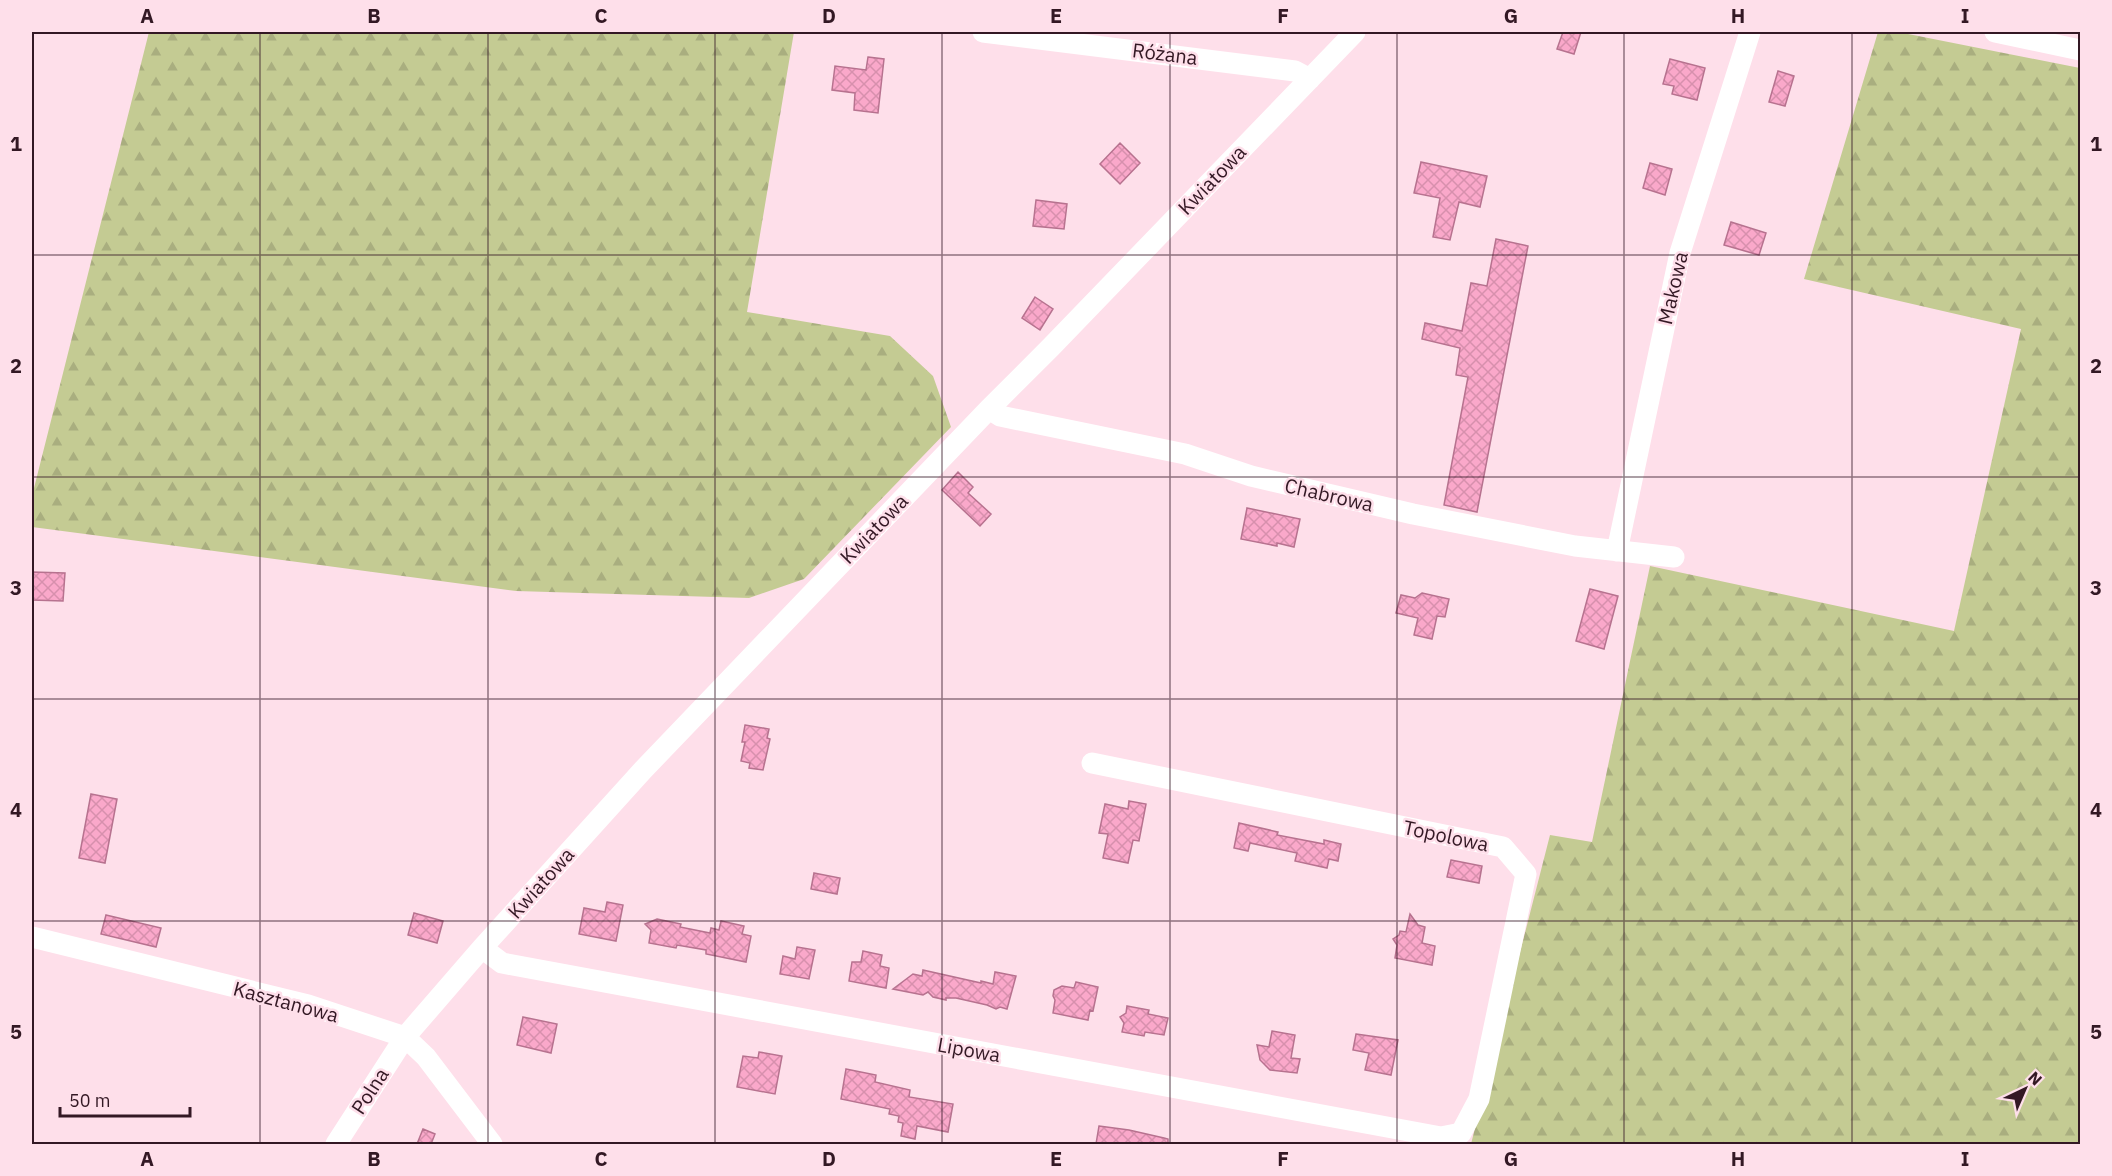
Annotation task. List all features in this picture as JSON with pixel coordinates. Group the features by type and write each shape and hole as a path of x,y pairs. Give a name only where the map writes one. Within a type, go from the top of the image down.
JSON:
{"street":[{"name":"Różana","path":"983,32 1295,71 1310,78"},
{"name":"Kwiatowa","path":"405,1037 643,770 1355,32"},
{"name":"Makowa","path":"1617,550 1680,253 1750,32"},
{"path":"1995,32 2080,51"},
{"name":"Chabrowa","path":"989,409 1000,416 1185,454 1251,476 1413,514 1575,546 1674,557"},
{"name":"Topolowa","path":"1092,763 1503,847 1526,874 1479,1100 1461,1133"},
{"name":"Kasztanowa","path":"32,937 308,1005 405,1037 426,1057 492,1144"},
{"name":"Lipowa","path":"482,948 502,963 1441,1137 1461,1133"},
{"name":"Polna","path":"336,1144 405,1037"}],"green space":[{"path":"149,32 794,32 747,312 890,336 933,376 951,427 804,579 749,598 516,591 32,527 32,496"},
{"path":"1878,32 1898,32 2080,68 2080,1144 1471,1144 1550,835 1592,842 1650,566 1954,631 2021,329 1804,279"}],"building":[{"path":"1563,32 1581,32 1574,54 1557,49"},
{"path":"868,57 884,59 878,113 854,110 855,93 832,90 835,66 866,70"},
{"path":"1670,59 1705,68 1697,100 1672,94 1674,86 1663,84"},
{"path":"1778,71 1794,76 1785,106 1769,102"},
{"path":"1120,143 1140,163 1120,184 1100,164"},
{"path":"1421,162 1487,176 1480,207 1459,202 1450,240 1433,237 1440,198 1414,193"},
{"path":"1650,163 1672,169 1665,195 1643,188"},
{"path":"1036,200 1067,204 1064,229 1033,226"},
{"path":"1731,222 1766,233 1759,255 1724,245"},
{"path":"1496,239 1528,246 1477,512 1444,505 1468,377 1456,375 1460,348 1422,339 1425,323 1462,331 1471,283 1487,286"},
{"path":"1035,297 1053,309 1040,330 1022,318"},
{"path":"958,472 973,487 968,493 991,514 980,526 942,490"},
{"path":"1247,508 1300,519 1294,547 1241,539"},
{"path":"32,572 65,573 63,601 32,600"},
{"path":"1590,589 1618,596 1604,649 1576,641"},
{"path":"1422,593 1449,599 1445,617 1437,616 1432,639 1414,635 1418,618 1396,613 1401,595 1415,598"},
{"path":"745,725 769,729 767,738 770,739 763,770 749,768 750,763 741,761 745,742 742,742"},
{"path":"91,794 117,799 105,863 79,858"},
{"path":"1129,801 1146,804 1139,841 1133,840 1128,863 1103,858 1108,834 1099,833 1105,804 1128,809"},
{"path":"1239,823 1278,832 1277,835 1324,844 1324,840 1341,844 1338,861 1329,859 1327,868 1295,861 1297,853 1250,843 1248,851 1234,848"},
{"path":"1451,860 1482,866 1479,883 1447,877"},
{"path":"814,873 840,878 837,894 811,889"},
{"path":"607,902 623,905 616,941 579,934 584,908 605,912"},
{"path":"414,913 443,921 437,943 408,935"},
{"path":"1410,914 1418,925 1425,927 1422,943 1435,946 1432,965 1395,958 1397,945 1393,939 1399,935 1400,931 1406,932"},
{"path":"106,915 161,928 156,947 101,934"},
{"path":"657,919 681,924 680,927 710,933 711,928 719,930 721,921 744,926 742,934 751,936 746,962 706,954 706,950 649,943 651,930 645,924"},
{"path":"797,947 815,950 809,979 780,974 783,956 795,959"},
{"path":"863,951 882,955 880,966 889,968 886,988 849,981 852,962 861,962"},
{"path":"923,970 993,984 995,972 1016,976 1007,1009 1000,1007 996,1009 956,998 946,998 946,1000 933,997 928,992 923,995 893,989 913,974 922,976"},
{"path":"1076,982 1098,987 1093,1011 1090,1010 1088,1020 1053,1013 1054,990 1062,986 1074,988"},
{"path":"1127,1006 1149,1010 1148,1014 1168,1018 1164,1035 1145,1032 1144,1036 1122,1032 1124,1023 1120,1017 1126,1013"},
{"path":"523,1017 557,1024 551,1053 517,1045"},
{"path":"1272,1031 1295,1035 1291,1058 1300,1059 1297,1073 1270,1070 1260,1060 1257,1045 1269,1047"},
{"path":"1356,1034 1398,1040 1391,1075 1365,1070 1369,1053 1353,1050"},
{"path":"759,1052 782,1056 775,1094 737,1087 743,1056 758,1058"},
{"path":"846,1069 876,1075 875,1082 910,1090 909,1097 953,1104 948,1132 917,1126 915,1139 901,1136 903,1123 898,1122 899,1116 889,1114 890,1109 841,1099"},
{"path":"1099,1126 1168,1139 1168,1144 1096,1144"},
{"path":"423,1129 435,1134 431,1144 417,1144"}]}
